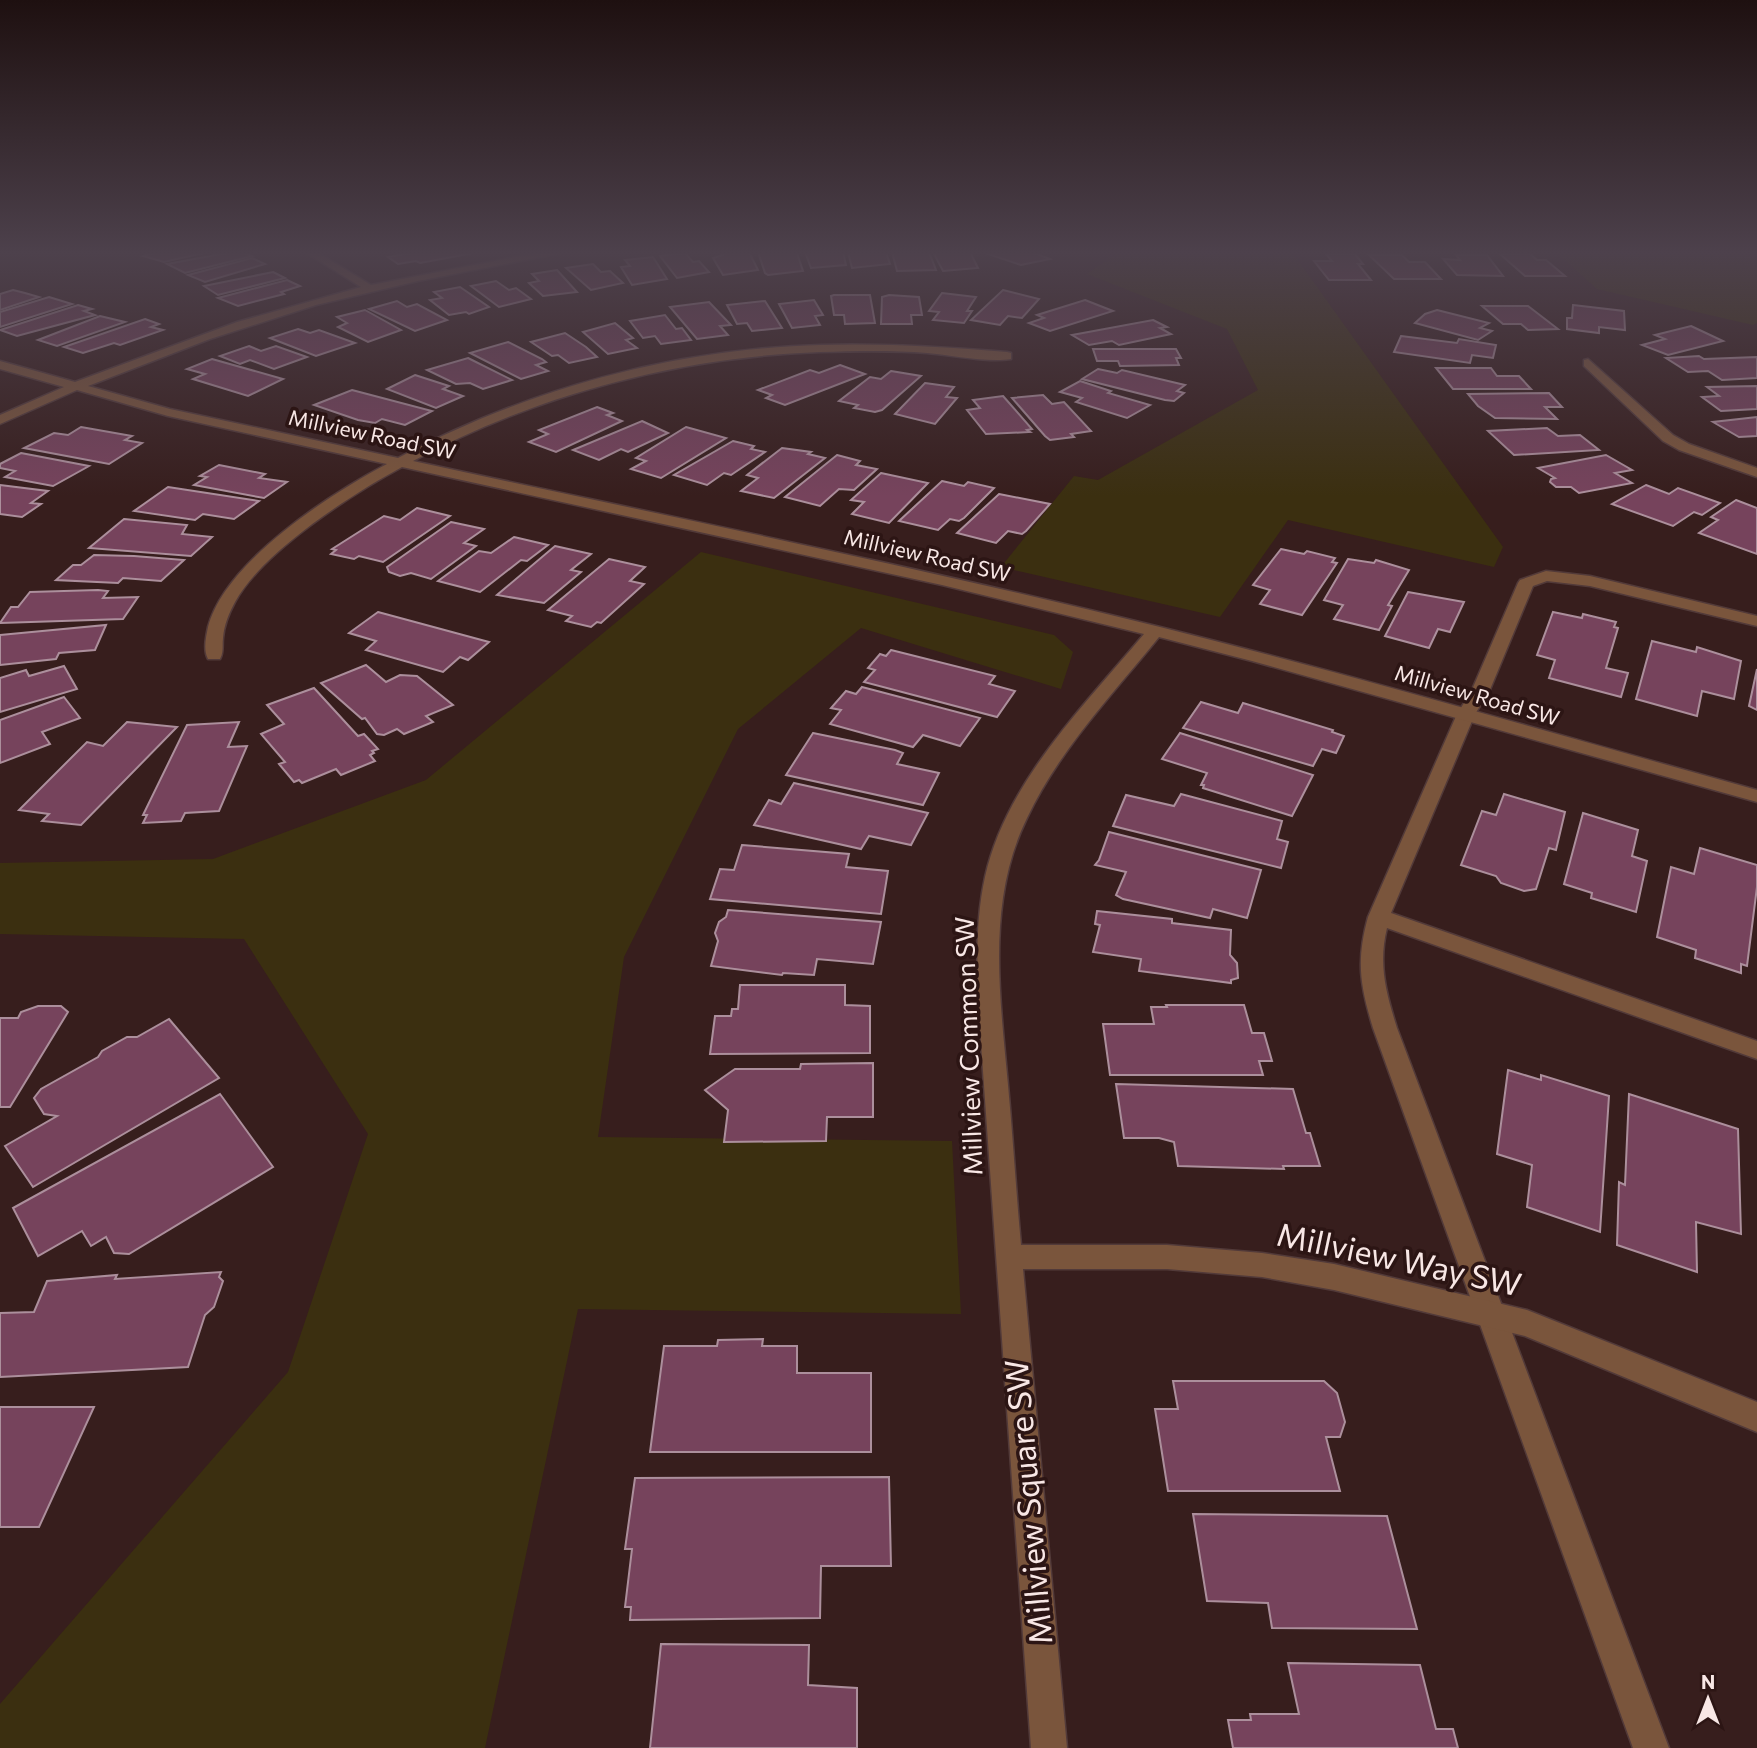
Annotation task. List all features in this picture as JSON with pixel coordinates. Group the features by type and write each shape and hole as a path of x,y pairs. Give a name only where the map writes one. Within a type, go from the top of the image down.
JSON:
{"street":[{"path":"0,420 216,334"},
{"path":"214,656 215,627 226,601 248,573 318,513 399,462 496,415 603,381 680,364 743,354 836,346 905,346 1007,356"},
{"path":"1588,363 1668,438 1684,447 1757,473"},
{"name":"Millview Road SW","path":"0,365 168,412 942,580 1155,631 1466,714 1757,796"},
{"path":"1651,1748 1385,1028 1369,974 1369,952 1380,917 1466,714 1480,692 1526,583 1536,578 1565,577 1590,581 1757,621"},
{"name":"Millview Common SW","path":"1009,1257 990,981 991,911 1004,848 1027,800 1059,751 1155,631"},
{"path":"1380,917 1757,1050"},
{"name":"Millview Way SW","path":"1009,1257 1167,1257 1262,1265 1334,1277 1527,1323 1757,1418"},
{"name":"Millview Square SW","path":"1009,1257 1049,1748"}],"shaded area":[{"path":"1229,334 1350,334 1503,547 1494,567 1288,520 1220,617 1001,567 1074,476 1098,480 1258,390"},
{"path":"701,552 1054,635 1073,652 1061,689 861,628 738,729 624,957 598,1137 952,1141 961,1314 578,1309 485,1748 0,1748 0,1704 288,1372 368,1134 244,939 0,934 0,863 213,859 426,780"}],"building":[{"path":"55,334 92,334 57,346 38,340"},
{"path":"103,334 153,334 120,345 114,343 83,353 64,347"},
{"path":"284,334 329,334 355,343 316,356 270,338"},
{"path":"351,334 391,334 368,342"},
{"path":"566,334 597,357 569,363 531,342"},
{"path":"585,334 628,334 633,338 626,340 637,348 608,354"},
{"path":"640,334 686,334 691,340 661,344 655,336 643,338"},
{"path":"692,334 728,335 697,339"},
{"path":"1171,334 1119,345 1112,341 1089,345 1072,335"},
{"path":"1454,334 1488,334 1478,340"},
{"path":"1707,334 1723,341 1668,355 1642,345 1665,339 1655,335"},
{"path":"1401,336 1457,343 1459,339 1496,345 1493,358 1472,355 1470,363 1394,352"},
{"path":"508,342 542,359 546,362 536,365 548,371 521,379 470,353"},
{"path":"249,346 261,351 276,346 307,357 274,369 250,360 240,364 220,356"},
{"path":"1093,349 1176,349 1181,358 1176,358 1179,365 1120,366 1118,361 1097,361"},
{"path":"1699,356 1704,359 1757,357 1757,378 1722,380 1708,371 1688,372 1666,358"},
{"path":"468,358 512,380 483,389 470,383 456,384 427,370"},
{"path":"212,359 283,379 248,396 193,379 205,374 187,369"},
{"path":"840,365 865,374 785,405 766,398 772,395 758,390 810,370 819,373"},
{"path":"1436,368 1491,368 1497,376 1519,376 1531,389 1453,389"},
{"path":"1098,369 1117,373 1122,370 1185,385 1177,391 1184,393 1174,401 1165,400 1082,379"},
{"path":"891,371 921,376 882,410 875,412 854,408 858,405 839,401 870,377 881,379"},
{"path":"415,375 449,386 443,389 463,396 436,408 387,389"},
{"path":"1080,381 1111,391 1108,393 1150,405 1127,418 1076,402 1082,398 1060,392"},
{"path":"925,383 954,387 946,397 957,398 935,424 895,414"},
{"path":"1757,386 1757,409 1721,411 1702,397 1719,396 1707,387"},
{"path":"352,390 432,411 405,425 382,419 375,423 358,420 314,405"},
{"path":"1549,393 1562,407 1545,407 1557,419 1495,418 1478,406 1468,394"},
{"path":"1043,395 1052,404 1064,402 1091,431 1071,434 1074,437 1050,440 1012,398"},
{"path":"1003,396 1032,429 1027,430 1030,432 986,434 967,410 980,408 973,400"},
{"path":"597,407 613,413 607,415 622,421 556,452 529,442 548,434 539,430"},
{"path":"1757,417 1757,436 1739,437 1713,422"},
{"path":"642,421 668,433 628,452 621,449 599,460 573,450"},
{"path":"81,427 132,436 125,440 142,443 109,464 24,448 54,433 68,435"},
{"path":"686,427 726,438 661,478 631,469 646,461 636,458"},
{"path":"1547,428 1558,436 1580,435 1599,450 1514,455 1488,431"},
{"path":"733,441 765,452 731,475 724,473 707,485 674,475"},
{"path":"782,448 811,452 808,454 825,458 774,498 741,491 758,478 747,475"},
{"path":"21,453 89,466 53,486 5,477 15,471 0,468 0,464"},
{"path":"837,455 860,461 856,465 877,469 854,490 839,489 820,506 785,497"},
{"path":"1606,455 1632,470 1615,473 1632,483 1579,493 1571,487 1556,487 1550,482 1555,478 1538,468"},
{"path":"219,465 265,474 259,478 287,482 264,498 194,485 207,477 200,476"},
{"path":"881,473 928,483 889,523 852,514 864,502 851,500"},
{"path":"942,481 964,486 968,482 994,488 964,518 959,521 950,519 938,530 899,521"},
{"path":"0,485 48,491 31,503 41,504 22,517 0,514"},
{"path":"1646,485 1669,494 1678,488 1720,503 1702,515 1694,512 1673,526 1612,504"},
{"path":"168,487 259,501 234,519 203,514 195,520 134,511"},
{"path":"999,494 1050,504 1022,534 1008,531 996,543 957,533"},
{"path":"1736,500 1757,508 1757,554 1699,533 1718,520 1711,517"},
{"path":"417,508 450,516 383,562 359,556 354,559 331,554 336,550 332,549 384,516 400,520"},
{"path":"124,519 187,525 182,534 212,537 191,556 89,548"},
{"path":"451,522 484,529 464,543 476,546 431,579 411,573 400,576 389,572 387,567"},
{"path":"514,537 548,545 527,561 521,560 480,592 438,581 479,551 491,553"},
{"path":"555,546 591,554 571,570 581,572 544,603 497,595"},
{"path":"1281,549 1304,554 1307,551 1335,558 1332,562 1337,563 1302,615 1260,604 1270,590 1253,585"},
{"path":"94,555 184,560 161,581 123,578 118,583 56,580 73,565 81,565"},
{"path":"609,559 645,567 630,581 644,584 601,623 597,622 591,627 566,621 572,616 548,610"},
{"path":"1348,559 1374,563 1376,560 1409,570 1388,605 1392,606 1379,630 1334,619 1343,605 1324,600"},
{"path":"108,591 103,598 138,597 123,619 0,623 11,607 18,607 30,592"},
{"path":"1408,592 1464,602 1450,632 1438,629 1429,648 1385,636"},
{"path":"378,612 489,642 468,660 460,657 443,672 366,650 376,641 349,633"},
{"path":"1553,612 1582,618 1583,614 1616,622 1614,627 1618,628 1606,668 1628,673 1621,697 1549,678 1555,660 1537,655"},
{"path":"106,625 95,650 59,653 56,659 0,665 0,635"},
{"path":"1652,641 1696,652 1697,647 1741,661 1734,699 1702,691 1697,716 1636,699"},
{"path":"891,650 995,676 989,684 1015,691 997,717 864,682 875,670 868,668 880,654 886,656"},
{"path":"366,665 386,682 400,675 417,676 453,705 426,716 433,722 404,734 397,729 384,735 377,734 365,718 362,719 321,683"},
{"path":"64,666 77,689 0,712 0,678 26,670 29,676"},
{"path":"1757,669 1757,710 1749,706"},
{"path":"862,687 980,718 960,746 923,735 913,747 830,724 841,710 831,708 846,691 856,694"},
{"path":"314,688 358,736 364,734 378,749 370,755 375,761 341,775 336,769 302,783 299,780 294,782 279,764 285,762 261,734 284,724 267,705"},
{"path":"64,697 80,718 42,732 50,744 0,763 0,720"},
{"path":"1201,702 1238,713 1243,703 1333,730 1332,732 1344,736 1336,753 1322,749 1313,766 1183,728"},
{"path":"127,722 177,727 81,825 42,821 49,814 19,810 87,742 103,746"},
{"path":"239,722 228,747 247,746 219,811 185,813 181,821 143,823 147,815 143,815 187,725"},
{"path":"813,733 895,750 903,753 897,764 939,773 923,805 786,775"},
{"path":"1180,733 1313,775 1292,816 1203,788 1204,785 1201,785 1207,773 1162,759"},
{"path":"794,783 928,813 911,845 869,836 861,849 754,825 769,800 781,804"},
{"path":"1181,794 1282,821 1277,839 1288,842 1281,868 1113,826 1126,795 1174,806"},
{"path":"1504,794 1565,812 1556,850 1549,848 1536,889 1524,891 1501,883 1496,876 1461,865 1482,811 1496,815"},
{"path":"1583,813 1638,830 1632,856 1647,861 1636,912 1591,898 1592,893 1564,884"},
{"path":"1109,832 1261,870 1247,918 1213,909 1210,918 1123,899 1116,895 1126,872 1095,865"},
{"path":"742,845 849,854 846,867 888,871 881,914 710,899 720,869 734,870"},
{"path":"1700,848 1757,865 1757,887 1747,966 1741,964 1741,973 1695,958 1696,950 1657,937 1671,867 1694,874"},
{"path":"728,910 881,922 873,964 817,959 814,975 782,975 711,966 718,941 715,933"},
{"path":"1097,911 1172,919 1172,923 1231,930 1230,955 1237,963 1238,978 1231,980 1231,983 1139,971 1141,959 1093,952 1100,925 1095,924"},
{"path":"740,985 845,985 845,1005 870,1006 870,1053 710,1054 715,1016 731,1016 732,1009 738,1009"},
{"path":"1166,1005 1244,1005 1252,1033 1264,1033 1272,1061 1259,1061 1263,1075 1110,1075 1103,1024 1154,1024 1151,1007 1167,1007"},
{"path":"38,1006 61,1006 68,1012 10,1107 0,1107 0,1018 18,1018 21,1012"},
{"path":"169,1019 219,1078 33,1187 5,1146 57,1116 44,1114 34,1098 41,1089 98,1057 102,1051 127,1037 137,1037"},
{"path":"873,1063 873,1117 827,1117 826,1141 724,1142 728,1110 705,1090 735,1069 800,1069 801,1064"},
{"path":"1508,1070 1541,1080 1541,1075 1609,1096 1600,1232 1527,1207 1532,1165 1497,1154"},
{"path":"1116,1084 1293,1089 1306,1133 1310,1133 1320,1166 1283,1166 1284,1169 1178,1166 1174,1142 1159,1138 1124,1138"},
{"path":"220,1094 273,1167 129,1254 114,1253 106,1237 91,1246 82,1231 38,1256 13,1208"},
{"path":"1629,1094 1738,1129 1741,1234 1696,1222 1697,1272 1617,1245 1619,1182 1625,1185"},
{"path":"221,1272 219,1277 223,1281 214,1307 205,1315 188,1367 0,1377 0,1313 34,1312 47,1281 117,1275 115,1279"},
{"path":"763,1339 762,1346 797,1346 797,1373 871,1373 871,1452 650,1452 664,1346 717,1346 718,1340"},
{"path":"1173,1381 1324,1381 1337,1393 1345,1422 1340,1437 1326,1437 1340,1491 1168,1491 1155,1409 1178,1409"},
{"path":"0,1407 94,1407 39,1527 0,1527"},
{"path":"889,1477 891,1566 821,1566 820,1618 630,1620 631,1607 625,1607 632,1549 625,1549 635,1478"},
{"path":"1193,1514 1387,1516 1417,1629 1272,1628 1268,1603 1207,1601"},
{"path":"661,1644 809,1645 808,1685 857,1688 857,1748 650,1748"},
{"path":"1288,1663 1420,1665 1436,1729 1453,1729 1458,1748 1233,1748 1228,1720 1251,1720 1250,1714 1299,1714"}]}
